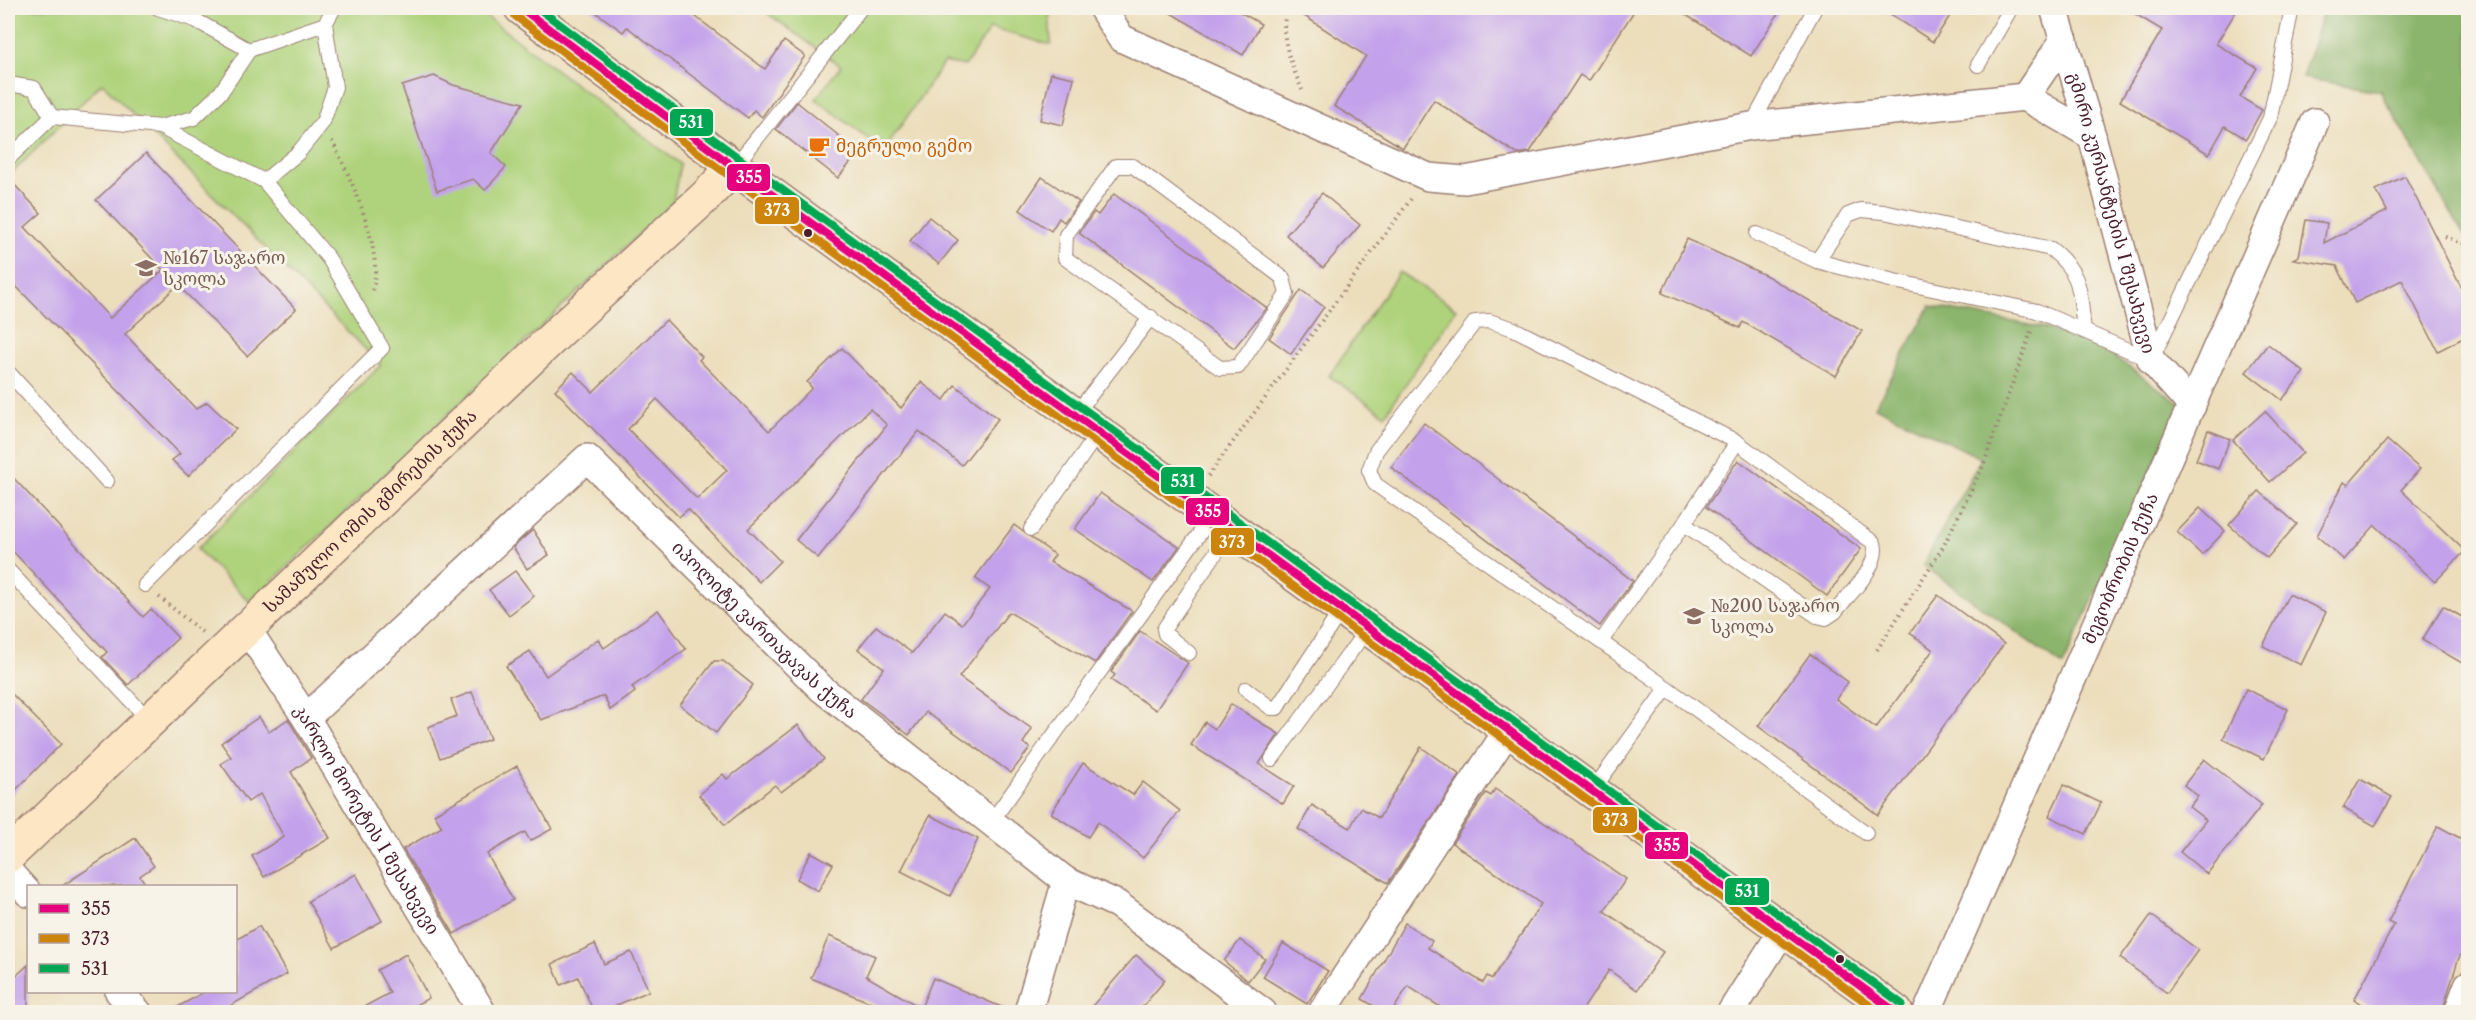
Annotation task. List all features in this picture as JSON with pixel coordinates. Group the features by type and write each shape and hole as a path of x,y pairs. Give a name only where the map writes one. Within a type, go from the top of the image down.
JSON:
{"main road":[{"path":"521,8 734,167 1896,1012"},
{"name":"სამამულო ომის გმირების ქუჩა","path":"8,856 734,167"}],"street":[{"path":"1102,8 1121,38 1428,177 1465,180 1750,126 2025,97 2092,136"},
{"name":"გმირი კურსანტების I შესახვევი","path":"2054,8 2092,136 2151,360 2192,406"},
{"path":"2025,97 2064,40"},
{"name":"მეგობრობის ქუჩა","path":"1927,1012 2315,122"},
{"name":"იპოლიტე ვართაგავას ქუჩა","path":"306,718 587,458 822,689 1066,881 1117,904 1263,1012"},
{"name":"კარლო მორეტის I შესახვევი","path":"247,628 306,718 482,1012"},
{"path":"1322,1012 1508,730"},
{"path":"8,871 27,892"},
{"path":"1028,1012 1066,881"},
{"path":"1731,1012 1783,930"},
{"path":"2458,1012 2469,986"},
{"path":"120,993 138,1012"}],"lane":[{"path":"158,8 195,20 249,50"},
{"path":"264,181 298,153 323,122 335,87 325,24 334,8"},
{"path":"734,167 861,8"},
{"path":"1750,126 1815,8"},
{"path":"1978,65 2012,8"},
{"path":"1757,234 1817,261 1894,282 2037,311 2151,360 2270,117 2292,8"},
{"path":"8,159 52,117 160,127 194,118 221,92 249,50 325,24"},
{"path":"8,84 34,88 52,117"},
{"path":"145,585 382,348 329,259 264,181 160,127"},
{"path":"1116,166 1133,166 1283,278 1287,294 1238,367 1220,368 1151,317 1065,258 1066,235 1116,166"},
{"path":"1817,261 1848,215 1861,210 1884,212 2051,249 2068,263 2077,276 2084,331"},
{"path":"1031,529 1087,423 1151,317"},
{"path":"1684,524 1817,616 1826,618 1835,612 1873,562 1877,551 1874,543 1737,442 1514,329 1490,321 1475,322 1376,451 1369,470 1375,484 1602,640 1866,833"},
{"path":"8,372 107,481"},
{"path":"1602,640 1684,524 1737,442"},
{"path":"1189,653 1164,634 1164,629 1222,522"},
{"path":"992,822 1222,522"},
{"path":"8,570 150,721"},
{"path":"1246,689 1271,708 1277,708 1342,609"},
{"path":"1272,759 1368,628"},
{"path":"1592,791 1667,688"}],"path":[{"path":"1288,8 1283,19 1289,58 1316,127"},
{"path":"323,122 362,210 373,248 374,286 362,317"},
{"path":"1204,480 1428,177"},
{"path":"2445,237 2469,245"},
{"path":"1877,650 1943,547 1983,466 2013,389 2037,311"},
{"path":"145,585 202,632"}],"green space":[{"path":"8,8 475,8 680,164 673,202 250,602 197,549 381,365 102,83 8,177"},
{"path":"760,8 1049,8 1051,45 990,28 965,66 944,62 884,151 816,99 841,66"},
{"path":"2324,8 2468,8 2468,242 2380,91 2302,78"},
{"path":"1399,272 1456,309 1385,415 1329,376"},
{"path":"1930,306 2040,327 2095,343 2181,404 2063,666 1923,565 1981,458 1875,407"}],"building":[{"path":"590,8 684,8 765,69 784,41 805,56 762,117 754,110 748,118 627,27 623,32"},
{"path":"1162,8 1233,8 1261,24 1243,55"},
{"path":"1292,8 1636,8 1589,81 1580,75 1530,152 1517,154 1434,100 1403,148 1334,106 1366,56"},
{"path":"1675,8 1782,8 1751,56"},
{"path":"1881,8 1955,8 1933,42"},
{"path":"2125,8 2238,8 2216,44 2257,68 2240,97 2262,110 2246,139 2225,126 2209,154 2120,101 2162,30"},
{"path":"1051,73 1074,78 1063,125 1040,120"},
{"path":"434,76 453,85 523,103 491,153 506,167 485,190 473,179 437,191 402,86"},
{"path":"797,102 859,152 838,178 776,129"},
{"path":"146,153 296,309 247,356 178,285 125,334 196,409 207,402 236,429 188,476 172,460 180,454 8,278 8,178 41,213 25,227 110,318 163,270 96,200"},
{"path":"2405,176 2469,303 2469,335 2438,351 2402,280 2355,303 2337,266 2293,259 2299,256 2306,220 2327,223 2324,243 2387,211 2376,190"},
{"path":"1042,177 1079,202 1064,222 1059,218 1051,231 1020,210"},
{"path":"1322,193 1360,225 1323,268 1286,235"},
{"path":"1114,194 1267,308 1234,348 1079,233 1094,212 1098,215"},
{"path":"929,217 958,240 939,264 910,241"},
{"path":"1687,239 1767,276 1862,331 1836,376 1743,322 1740,328 1662,293"},
{"path":"1301,290 1324,307 1291,354 1269,338"},
{"path":"666,320 702,357 699,360 769,431 812,388 807,382 842,348 901,408 921,382 944,400 955,385 998,419 962,465 919,431 818,558 796,540 887,425 870,409 748,529 780,561 759,582 688,509 679,517 555,390 573,372 593,392","holes":["657,399 727,470 697,499 628,429"]},
{"path":"2268,344 2304,372 2282,400 2246,372"},
{"path":"2265,411 2303,453 2270,482 2233,440"},
{"path":"1424,423 1633,581 1600,626 1391,467"},
{"path":"2208,430 2230,439 2218,469 2196,460"},
{"path":"2387,440 2420,469 2401,490 2465,551 2435,582 2375,525 2344,560 2317,536 2344,482 2348,485"},
{"path":"1738,460 1861,549 1827,596 1706,507"},
{"path":"8,472 143,617 151,609 178,638 128,685 102,657 107,652 8,546"},
{"path":"2259,491 2297,524 2267,558 2229,525"},
{"path":"1100,493 1179,547 1153,582 1075,529"},
{"path":"2200,508 2225,531 2202,555 2177,532"},
{"path":"1014,525 1055,555 1050,562 1132,611 1095,663 1009,612 959,677 1032,729 1023,743 1030,748 1011,773 926,712 909,735 861,699 884,668 858,649 876,626 912,653 945,611 962,624 990,589 975,578"},
{"path":"533,530 549,555 527,569 513,547"},
{"path":"515,571 534,596 509,615 489,590"},
{"path":"2289,594 2326,612 2301,665 2263,646"},
{"path":"1938,595 2004,644 1878,815 1758,726 1810,654 1848,682 1836,699 1876,728 1933,650 1910,633"},
{"path":"2443,606 2469,621 2469,667 2422,640"},
{"path":"658,610 686,649 632,687 635,692 610,710 604,696 541,720 506,666 530,651 546,676 598,639 604,648"},
{"path":"1140,631 1188,663 1156,710 1111,680 1115,675 1111,672"},
{"path":"714,661 723,661 753,685 716,733 680,705"},
{"path":"2246,689 2288,709 2264,759 2223,739"},
{"path":"8,690 61,744 8,798"},
{"path":"472,692 490,739 440,758 428,727 457,716 451,700"},
{"path":"1231,704 1279,734 1259,764 1294,786 1283,804 1191,745 1205,722 1215,729"},
{"path":"259,717 269,732 288,719 311,758 291,772 330,838 264,877 252,856 284,837 260,794 248,802 221,764 231,757 221,743"},
{"path":"798,725 824,759 781,792 775,785 725,825 699,795 723,774 727,779"},
{"path":"1421,747 1460,775 1388,883 1298,829 1312,805 1350,828 1361,808 1379,818"},
{"path":"2204,759 2262,805 2207,874 2180,852 2206,820 2189,807 2198,796 2184,785"},
{"path":"1083,763 1133,795 1143,782 1180,811 1143,858 1098,822 1088,837 1051,813"},
{"path":"517,766 552,829 530,841 525,832 487,854 513,900 454,934 403,849 442,827 434,814"},
{"path":"2360,779 2392,797 2375,826 2343,808"},
{"path":"2064,785 2101,803 2086,834 2049,816"},
{"path":"1495,789 1626,879 1604,911 1663,952 1637,990 1609,970 1581,1012 1448,1012 1408,986 1392,1012 1384,1012 1362,999 1405,923 1432,941 1428,948 1483,983 1487,976 1492,979 1541,904 1452,843 1486,793 1491,796"},
{"path":"930,815 978,839 950,896 901,871"},
{"path":"2438,826 2469,843 2469,940 2458,960 2442,1012 2378,1012 2354,1000 2394,925 2388,922"},
{"path":"135,838 154,866 140,876 146,885 64,885"},
{"path":"811,852 833,864 818,891 797,879"},
{"path":"356,874 382,921 334,948 308,901"},
{"path":"2151,915 2198,950 2167,993 2120,958"},
{"path":"259,926 287,974 219,1012 169,1012 202,993 237,993 237,939"},
{"path":"829,936 875,956 866,976 921,1008 933,978 1013,1012 893,1012 811,978"},
{"path":"1240,940 1265,959 1248,981 1224,961"},
{"path":"1283,943 1328,971 1307,1004 1263,977"},
{"path":"595,944 604,964 631,952 649,991 601,1012 594,1012 578,977 561,985 552,964"},
{"path":"406,954 429,998 402,1012 354,1012 390,993 377,970"},
{"path":"1136,955 1165,980 1138,1012 1087,1012"},
{"path":"27,966 28,1012 8,1012 8,983"}],"transit line":[{"name":"355","path":"521,8 734,167 1896,1012"},
{"name":"531","path":"538,8 740,159 1902,1004"},
{"name":"373","path":"515,16 728,175 1879,1012"}],"place":[{"name":"მეგრული გემო","path":"819,146"},
{"name":"№167 საჯარო სკოლა","path":"146,268"},
{"name":"№200 საჯარო სკოლა","path":"1694,616"}]}
